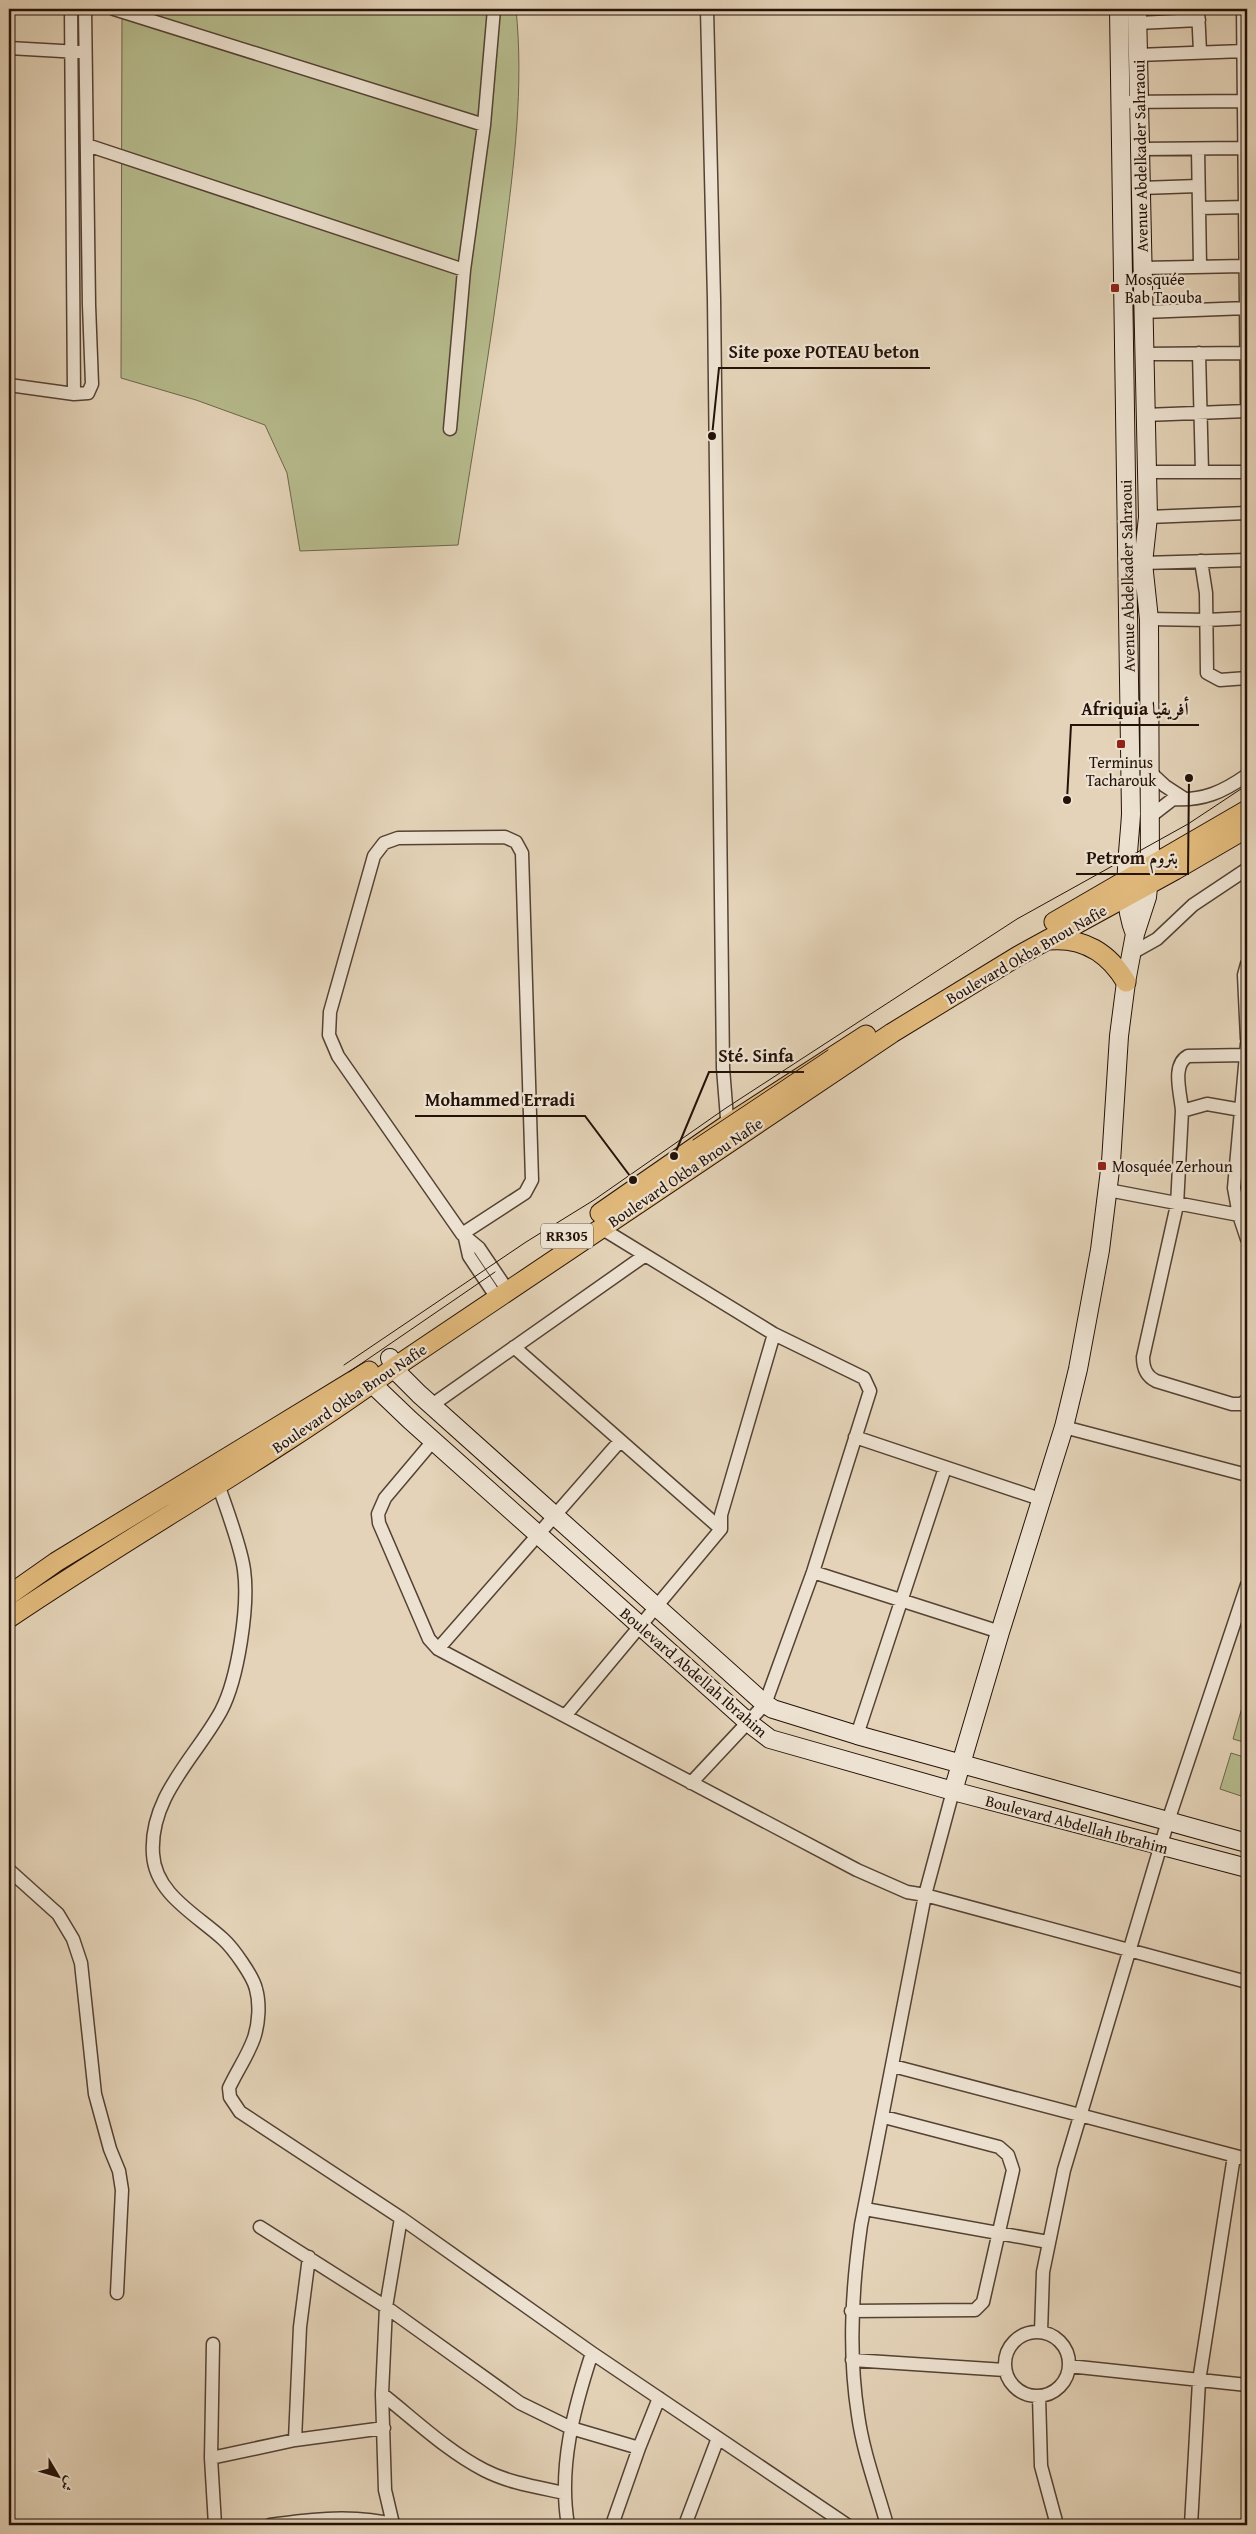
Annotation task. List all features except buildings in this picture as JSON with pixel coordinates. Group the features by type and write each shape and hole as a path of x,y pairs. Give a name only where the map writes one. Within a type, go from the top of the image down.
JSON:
{"main road":[{"name":"Boulevard Okba Bnou Nafie","path":"1149,876 1247,810"},
{"name":"Boulevard Okba Bnou Nafie","path":"9,1618 72,1575 313,1424 392,1362 728,1134 914,1004 1149,876 1247,828"},
{"name":"Boulevard Okba Bnou Nafie","path":"499,1290 601,1228 728,1134 1048,940 1127,888"},
{"path":"1048,940 1069,940 1094,948 1114,965 1126,982"},
{"name":"Boulevard Okba Bnou Nafie","path":"9,1595 56,1562 367,1380"}],"street":[{"path":"71,9 74,394"},
{"path":"9,385 74,394 88,393 92,384 86,145 85,9"},
{"path":"114,9 484,125"},
{"path":"450,429 464,270 484,125 494,9"},
{"path":"707,9 714,299 722,1009 728,1134"},
{"name":"Avenue Abdelkader Sahraoui","path":"1119,9 1132,814 1127,888 1129,916 1135,934"},
{"path":"1243,9 1246,101 1244,148 1247,403"},
{"path":"1138,16 1198,15 1200,52"},
{"name":"Avenue Abdelkader Sahraoui","path":"1135,934 1144,910 1149,876 1151,816 1149,619 1143,563 1148,517 1138,16"},
{"path":"9,48 85,52"},
{"path":"1138,55 1244,50"},
{"path":"1120,102 1246,101"},
{"path":"86,145 464,270"},
{"path":"1140,150 1244,148"},
{"path":"1198,149 1200,266"},
{"path":"1141,188 1198,186"},
{"path":"1199,208 1246,207"},
{"path":"1142,268 1245,266"},
{"path":"1143,312 1247,308"},
{"path":"1199,353 1202,472"},
{"path":"1144,354 1247,353"},
{"path":"1145,415 1247,412"},
{"path":"1146,472 1247,472"},
{"path":"1148,517 1247,513"},
{"path":"1143,563 1247,560"},
{"path":"1201,561 1206,593 1208,673 1220,680 1247,678"},
{"path":"1149,619 1207,620 1247,618"},
{"path":"1151,773 1165,786 1187,800"},
{"path":"1151,816 1173,799 1203,799 1219,793 1247,775"},
{"path":"463,1236 525,1193 532,1180 522,852 516,842 505,837 398,838 384,844 374,856 330,1012 329,1035 338,1056 463,1236 479,1248 499,1290"},
{"path":"1132,952 1157,939 1199,901 1247,869"},
{"path":"887,2525 858,2416 852,2360 851,2312 855,2267 925,1895 961,1763 1064,1427 1090,1310 1108,1190 1126,982 1135,934"},
{"path":"1247,964 1244,975 1247,1039"},
{"path":"1247,1044 1244,1110 1234,1175 1239,1215 1247,1239"},
{"path":"1247,1055 1188,1056 1182,1059 1178,1070 1182,1111 1177,1205 1143,1357 1144,1368 1148,1376 1156,1382 1232,1404 1242,1404 1247,1400"},
{"path":"1182,1111 1207,1104 1244,1110"},
{"path":"1108,1190 1177,1205 1239,1215"},
{"path":"601,1228 774,1334 864,1378 870,1391 813,1572 765,1704 691,1784"},
{"path":"432,1405 644,1256"},
{"path":"565,1716 721,1529 721,1515 774,1334"},
{"path":"514,1347 721,1529"},
{"name":"Boulevard Abdellah Ibrahim","path":"392,1362 414,1389 765,1704 780,1712 857,1735 1247,1843"},
{"name":"Boulevard Abdellah Ibrahim","path":"367,1380 749,1723 770,1739 953,1791 1247,1868"},
{"path":"1064,1427 1247,1475"},
{"path":"854,1437 1042,1500"},
{"path":"433,1441 385,1498 378,1514 379,1523 429,1639 438,1649 856,1870 907,1892 925,1895 1247,1982"},
{"path":"438,1649 620,1441"},
{"path":"857,1735 945,1468"},
{"path":"218,1484 244,1570 244,1622 230,1688 222,1710 158,1811 153,1854 157,1872 176,1901 224,1940 256,1988 258,2008 254,2037 229,2088 233,2105 240,2112 401,2218 592,2353 846,2525"},
{"path":"813,1572 1000,1632"},
{"path":"1041,2332 1043,2272 1064,2170 1168,1821 1247,1585"},
{"path":"9,1870 58,1914 73,1939 81,1963 95,2094 110,2149 119,2171 122,2190 117,2293"},
{"path":"893,2066 1247,2159"},
{"path":"851,2312 975,2310 983,2302 1013,2170 1008,2155 999,2147 884,2117"},
{"path":"1191,2525 1200,2381 1234,2156"},
{"path":"865,2209 1048,2242"},
{"path":"270,2525 342,2519 370,2520 395,2525 386,2490 382,2394 386,2307 401,2218"},
{"path":"260,2226 386,2307 520,2403 571,2428 639,2448"},
{"path":"295,2440 300,2327 309,2257"},
{"path":"1041,2332 1052,2336 1062,2344 1068,2354 1069,2366 1066,2378 1060,2387 1050,2393 1039,2396 1024,2394 1012,2384 1005,2370 1006,2355 1014,2342 1026,2334 1041,2332"},
{"path":"214,2344 211,2458 215,2525"},
{"path":"568,2525 565,2493 571,2428 577,2401 592,2353"},
{"path":"852,2360 1005,2370"},
{"path":"1069,2366 1247,2385"},
{"path":"382,2394 457,2453 485,2471 524,2484 565,2493"},
{"path":"1039,2396 1041,2466 1057,2525"},
{"path":"612,2525 659,2398"},
{"path":"211,2458 295,2440 384,2428"},
{"path":"685,2525 718,2438"}],"green space":[{"path":"122,9 516,9 519,67 517,126 511,184 494,318 458,545 300,551 287,473 265,425 196,400 121,378"},
{"path":"1247,1690 1247,1743 1233,1739"},
{"path":"1231,1753 1247,1758 1247,1798 1220,1789"}],"tram line":[{"path":"344,1365 526,1242 594,1200 726,1108 1017,919 1188,824 1247,785"},
{"path":"693,1140 828,1050"},
{"path":"349,1372 495,1272"}],"place":[{"name":"Mosquée Bab Taouba","path":"1115,288"},
{"name":"Site poxe POTEAU beton","path":"712,436"},
{"name":"Terminus Tacharouk","path":"1121,744"},
{"name":"Petrom بتروم","path":"1189,778"},
{"name":"Afriquia أفريقيا","path":"1067,800"},
{"name":"Sté. Sinfa","path":"674,1156"},
{"name":"Mosquée Zerhoun","path":"1102,1166"},
{"name":"Mohammed Erradi","path":"633,1180"}]}
